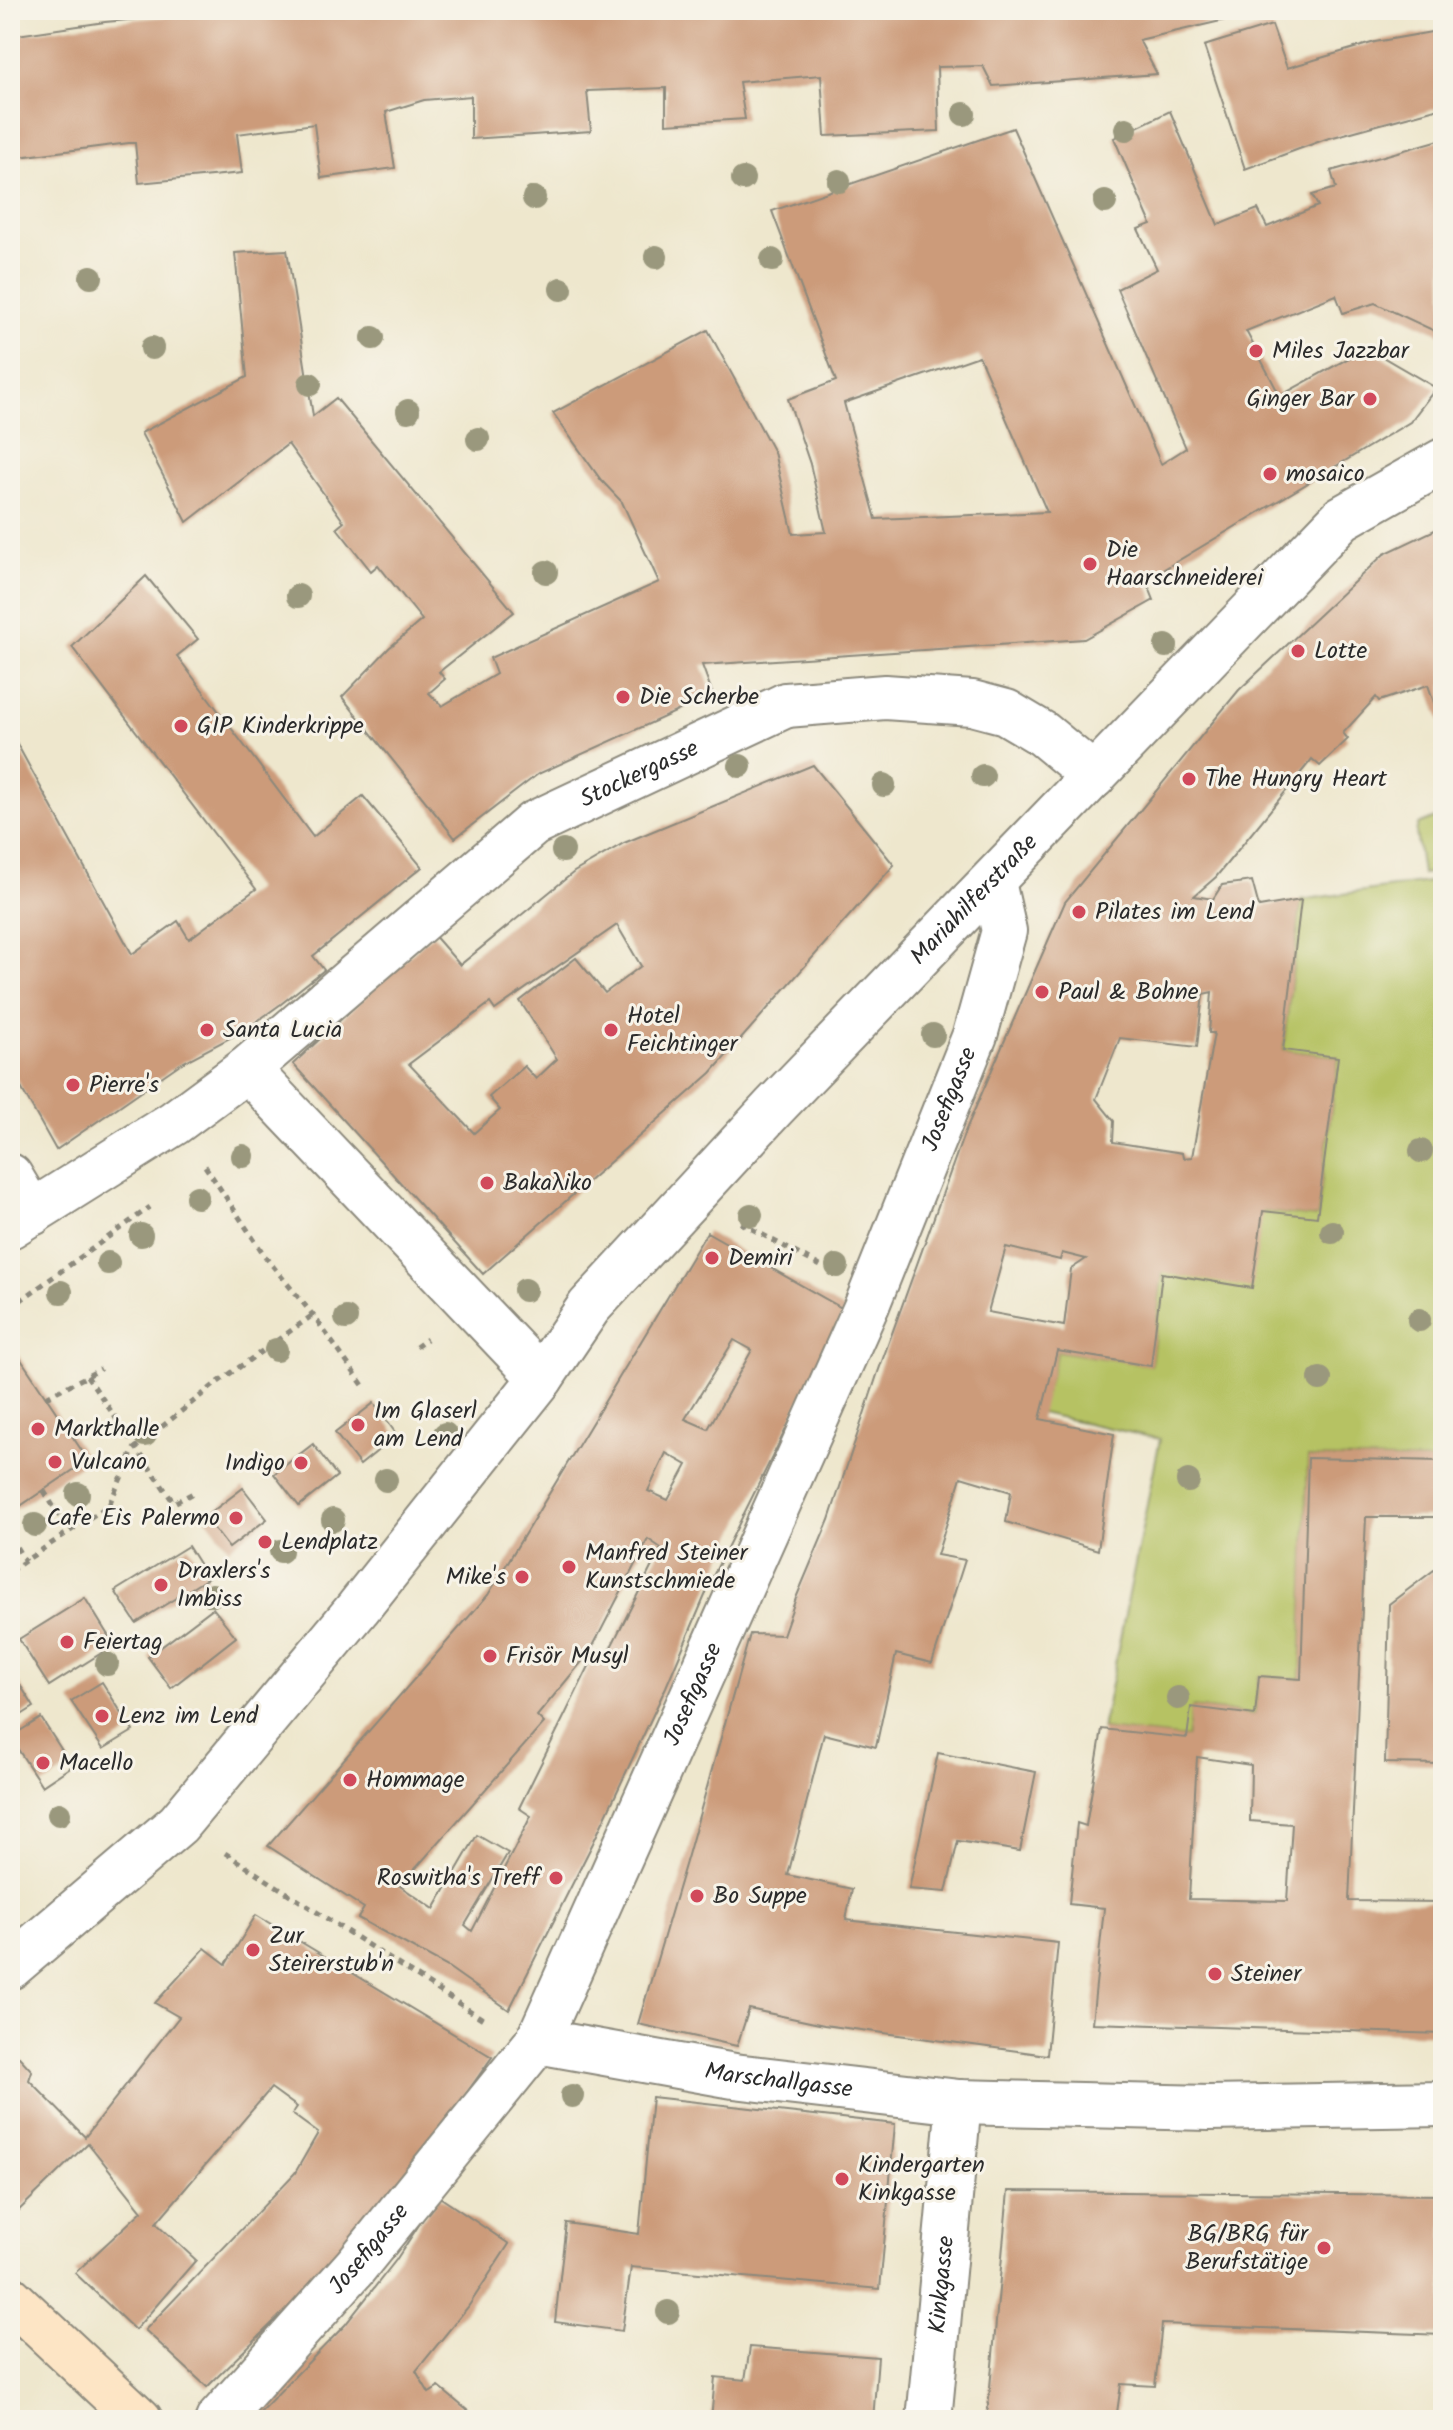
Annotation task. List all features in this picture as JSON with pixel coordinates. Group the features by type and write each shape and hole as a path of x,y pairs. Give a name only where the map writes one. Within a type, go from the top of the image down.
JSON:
{"main road":[{"path":"10,2298 140,2420"}],"street":[{"name":"Mariahilferstraße","path":"541,1378 589,1307 774,1107 1342,518 1443,461"},
{"name":"Stockergasse","path":"247,1069 533,824 786,705 885,697 972,703 1006,712 1043,734 1094,776"},
{"name":"Josefigasse","path":"218,2420 355,2267 538,2041 867,1305 975,1035 1004,931 993,882"},
{"path":"10,1176 21,1219 174,1123 247,1069 541,1378 358,1608 178,1824 10,1967"},
{"name":"Marschallgasse","path":"538,2041 734,2076 959,2102 1209,2108 1443,2104"},
{"name":"Kinkgasse","path":"929,2420 959,2102"}],"path":[{"path":"197,1155 267,1259 313,1315 365,1388"},
{"path":"193,1176 206,1167"},
{"path":"10,1308 155,1203"},
{"path":"729,1217 834,1274"},
{"path":"10,1571 109,1505 134,1449 214,1385 313,1315"},
{"path":"46,1397 101,1369"},
{"path":"87,1376 134,1449 174,1503 193,1493"},
{"path":"44,1491 69,1532"},
{"path":"10,1537 25,1561"},
{"path":"178,1824 508,2035 538,2041"}],"green space":[{"path":"1443,815 1443,871 1422,874 1416,832 1418,825"},
{"path":"1443,880 1443,1461 1308,1458 1301,1679 1259,1676 1255,1715 1192,1707 1187,1738 1102,1729 1160,1439 1040,1413 1057,1351 1151,1365 1162,1273 1263,1211 1317,1217 1338,1057 1283,1050 1301,900"}],"building":[{"path":"239,10 1264,11 1139,40 1157,74 993,86 983,66 937,67 939,131 825,136 821,75 739,82 745,119 666,124 666,88 587,91 591,131 471,139 471,96 424,100 386,112 395,168 321,178 314,124 237,134 242,173 139,183 135,143 10,158 10,36 105,22"},
{"path":"1272,25 1287,68 1375,42 1443,30 1443,107 1326,139 1245,169 1204,46"},
{"path":"1170,111 1218,225 1258,209 1267,227 1318,206 1312,195 1336,188 1331,171 1443,139 1443,335 1375,303 1343,313 1336,295 1246,331 1280,396 1367,348 1436,388 1410,422 1146,580 1154,600 1084,639 702,665 713,695 538,774 455,838 342,697 389,648 422,620 378,565 371,571 337,528 344,522 288,444 187,522 141,433 247,377 235,253 287,250 313,416 336,398 514,612 439,672 445,679 429,693 442,706 496,674 490,658 659,582 622,502 601,480 553,413 708,330 774,452 793,534 826,532 810,464 788,399 836,381 772,211 1013,128 1161,464 1186,448 1117,289 1157,269 1138,229 1151,224 1114,138","holes":["979,356 1047,512 876,519 844,403"]},
{"path":"1443,526 1443,729 1428,685 1379,701 1376,697 1343,733 1348,739 1320,766 1312,759 1216,877 1194,896 1213,899 1222,885 1252,881 1259,907 1301,900 1283,1050 1338,1057 1317,1217 1263,1211 1252,1288 1162,1273 1151,1366 1057,1351 1040,1419 1114,1434 1098,1550 1006,1522 1011,1492 961,1477 937,1555 965,1560 932,1663 896,1654 876,1747 824,1734 788,1875 852,1889 846,1920 1058,1943 1047,2055 824,2025 749,2009 737,2046 638,2024 750,1634 783,1635 829,1520 877,1375 964,1134 1065,902 1239,690 1384,554","holes":["1212,992 1209,1033 1214,1033 1192,1157 1183,1158 1182,1153 1113,1142 1114,1121 1096,1099 1120,1038 1197,1047 1203,994","1006,1247 1060,1260 1062,1253 1086,1259 1071,1269 1064,1326 988,1312"]},
{"path":"146,576 198,639 177,656 313,837 363,796 422,867 313,956 324,970 281,1004 245,1030 180,1064 56,1150 10,1068 10,731 132,954 178,921 189,939 256,889 72,647"},
{"path":"813,765 894,865 711,1073 483,1274 293,1064 433,934 460,965 574,872 624,843","holes":["617,925 641,966 605,993 576,958 520,1001 557,1059 536,1079 524,1066 489,1097 500,1110 474,1133 409,1064 490,1003 495,1010"]},
{"path":"707,1232 845,1310 715,1572 666,1687 593,1843 509,2010 448,1967 358,1918 364,1908 268,1846 488,1595","holes":["734,1340 752,1350 708,1429 685,1419","666,1453 687,1465 668,1500 648,1491","648,1539 661,1548 606,1657 596,1652 519,1808 531,1816 472,1931 465,1925 508,1853 477,1835 434,1909 400,1886 544,1723 537,1716 590,1652"]},
{"name":"Markthalle","path":"10,1343 88,1460 10,1513"},
{"path":"374,1403 397,1435 360,1465 335,1433"},
{"path":"313,1444 337,1476 299,1506 274,1474"},
{"path":"1308,1458 1443,1461 1443,1517 1366,1517 1349,1901 1443,1902 1443,2034 1092,2023 1104,1908 1069,1904 1077,1823 1086,1826 1102,1729 1187,1738 1191,1707 1255,1715 1259,1676 1301,1679","holes":["1197,1757 1251,1765 1250,1821 1292,1824 1287,1901 1189,1899"]},
{"name":"Cafe Eis Palermo","path":"243,1488 267,1519 229,1548 205,1517"},
{"name":"Draxlers's Imbiss","path":"188,1546 208,1578 136,1623 115,1591"},
{"path":"1438,1567 1443,1567 1443,1764 1385,1763 1389,1604"},
{"name":"Feiertag","path":"85,1598 114,1645 49,1686 19,1639"},
{"path":"213,1608 236,1637 171,1688 148,1657"},
{"path":"10,1669 34,1707 10,1722"},
{"name":"Lenz im Lend","path":"102,1682 133,1731 103,1749 71,1701"},
{"path":"41,1718 72,1766 42,1786 10,1737"},
{"path":"938,1753 1036,1772 1020,1851 958,1841 946,1892 909,1889"},
{"path":"256,1915 492,2057 367,2234 207,2387 145,2330 295,2173 318,2133 292,2114 297,2107 271,2088 156,2223 196,2260 135,2330 75,2273 142,2211 88,2143 14,2215 10,2211 10,2047 32,2071 29,2080 85,2137 179,2017 155,2003 205,1948 226,1964"},
{"path":"652,2097 895,2124 880,2289 631,2267 622,2331 555,2322 566,2223 639,2234"},
{"path":"1008,2191 1443,2195 1443,2335 1162,2324 1155,2386 1121,2384 1116,2420 987,2420"},
{"path":"438,2196 509,2244 468,2307 416,2371 429,2393 439,2387 479,2420 252,2420 345,2325 396,2260"},
{"path":"750,2347 878,2357 873,2420 711,2420 715,2377 745,2380"}],"place":[{"name":"Miles Jazzbar","path":"1256,351"},
{"name":"Ginger Bar","path":"1370,399"},
{"name":"mosaico","path":"1270,474"},
{"name":"Die Haarschneiderei","path":"1090,564"},
{"name":"Lotte","path":"1298,651"},
{"name":"Die Scherbe","path":"623,697"},
{"name":"GIP Kinderkrippe","path":"181,726"},
{"name":"The Hungry Heart","path":"1189,779"},
{"name":"Pilates im Lend","path":"1079,912"},
{"name":"Paul & Bohne","path":"1042,992"},
{"name":"Santa Lucia","path":"207,1030"},
{"name":"Hotel Feichtinger","path":"611,1030"},
{"name":"Pierre's","path":"73,1085"},
{"name":"Bakaλiko","path":"487,1183"},
{"name":"Demiri","path":"712,1258"},
{"name":"Im Glaserl am Lend","path":"358,1425"},
{"name":"Markthalle","path":"38,1429"},
{"name":"Vulcano","path":"55,1462"},
{"name":"Indigo","path":"301,1463"},
{"name":"Cafe Eis Palermo","path":"236,1518"},
{"name":"Lendplatz","path":"265,1542"},
{"name":"Manfred Steiner Kunstschmiede","path":"569,1567"},
{"name":"Mike's","path":"522,1577"},
{"name":"Draxlers's Imbiss","path":"161,1585"},
{"name":"Feiertag","path":"67,1642"},
{"name":"Frisör Musyl","path":"490,1656"},
{"name":"Lenz im Lend","path":"102,1716"},
{"name":"Macello","path":"43,1763"},
{"name":"Hommage","path":"350,1780"},
{"name":"Roswitha's Treff","path":"556,1878"},
{"name":"Bo Suppe","path":"697,1896"},
{"name":"Zur Steirerstub'n","path":"253,1950"},
{"name":"Steiner","path":"1215,1974"},
{"name":"Kindergarten Kinkgasse","path":"842,2179"},
{"name":"BG/BRG für Berufstätige","path":"1324,2248"}]}
